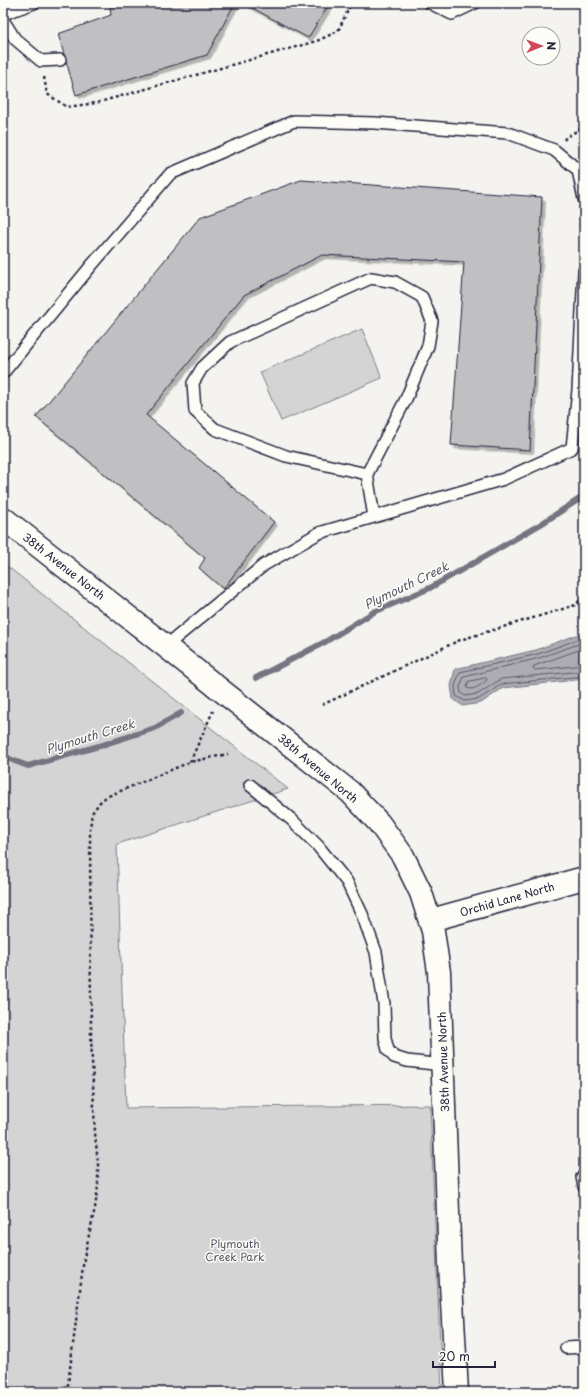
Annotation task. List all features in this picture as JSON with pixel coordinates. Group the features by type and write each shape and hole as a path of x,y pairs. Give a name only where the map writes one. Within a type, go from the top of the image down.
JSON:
{"street":[{"name":"38th Avenue North","path":"3,518 350,792 379,823 403,856 421,892 431,920 439,972 450,1265 457,1392"},
{"name":"Orchid Lane North","path":"431,920 584,878"}],"lane":[{"path":"3,14 34,3"},
{"path":"430,3 452,14 475,3"},
{"path":"3,20 15,39 41,61 60,60"},
{"path":"3,373 86,272 170,174 294,121 375,122 508,133 554,150 578,170 584,198"},
{"path":"166,646 264,565 319,533 504,479 572,448 578,390 584,271"},
{"path":"367,474 286,456 215,429 195,411 193,383 202,368 230,342 371,278 395,282 422,297 432,321 428,346 406,398 367,474 374,517"},
{"path":"250,785 292,820 318,846 346,882 362,914 376,952 384,1004 385,1038 388,1050 394,1057 407,1061 443,1064"},
{"path":"566,1348 584,1347"}],"path":[{"path":"41,61 47,94 67,107 96,103 317,42 338,31 349,8 349,3"},
{"path":"554,150 566,137 584,127"},
{"path":"322,705 460,640 576,605 584,594"},
{"path":"67,1392 84,1258 98,1187 91,1036 89,860 92,813 100,802 106,797 190,762 228,754"}],"green space":[{"path":"362,329 382,378 281,421 260,372"},
{"name":"Plymouth Creek Park","path":"3,563 288,789 117,844 126,1108 430,1105 442,1392 3,1392"}],"water":[{"path":"584,632 584,679 503,688 481,703 463,706 453,699 451,686 455,669 536,650"}],"building":[{"path":"124,3 140,3 140,5 148,3 235,3 207,55 76,95 58,34 111,15 110,7"},
{"path":"243,3 330,3 308,38"},
{"path":"301,180 542,197 530,450 451,445 464,262 322,255 244,295 146,415 274,522 223,589 199,568 205,558 36,417 200,217"}],"waterway":[{"name":"Plymouth Creek","path":"256,678 325,642 374,612 430,588 541,524 584,496"},
{"name":"Plymouth Creek","path":"3,755 28,766 155,728 181,713"}]}
